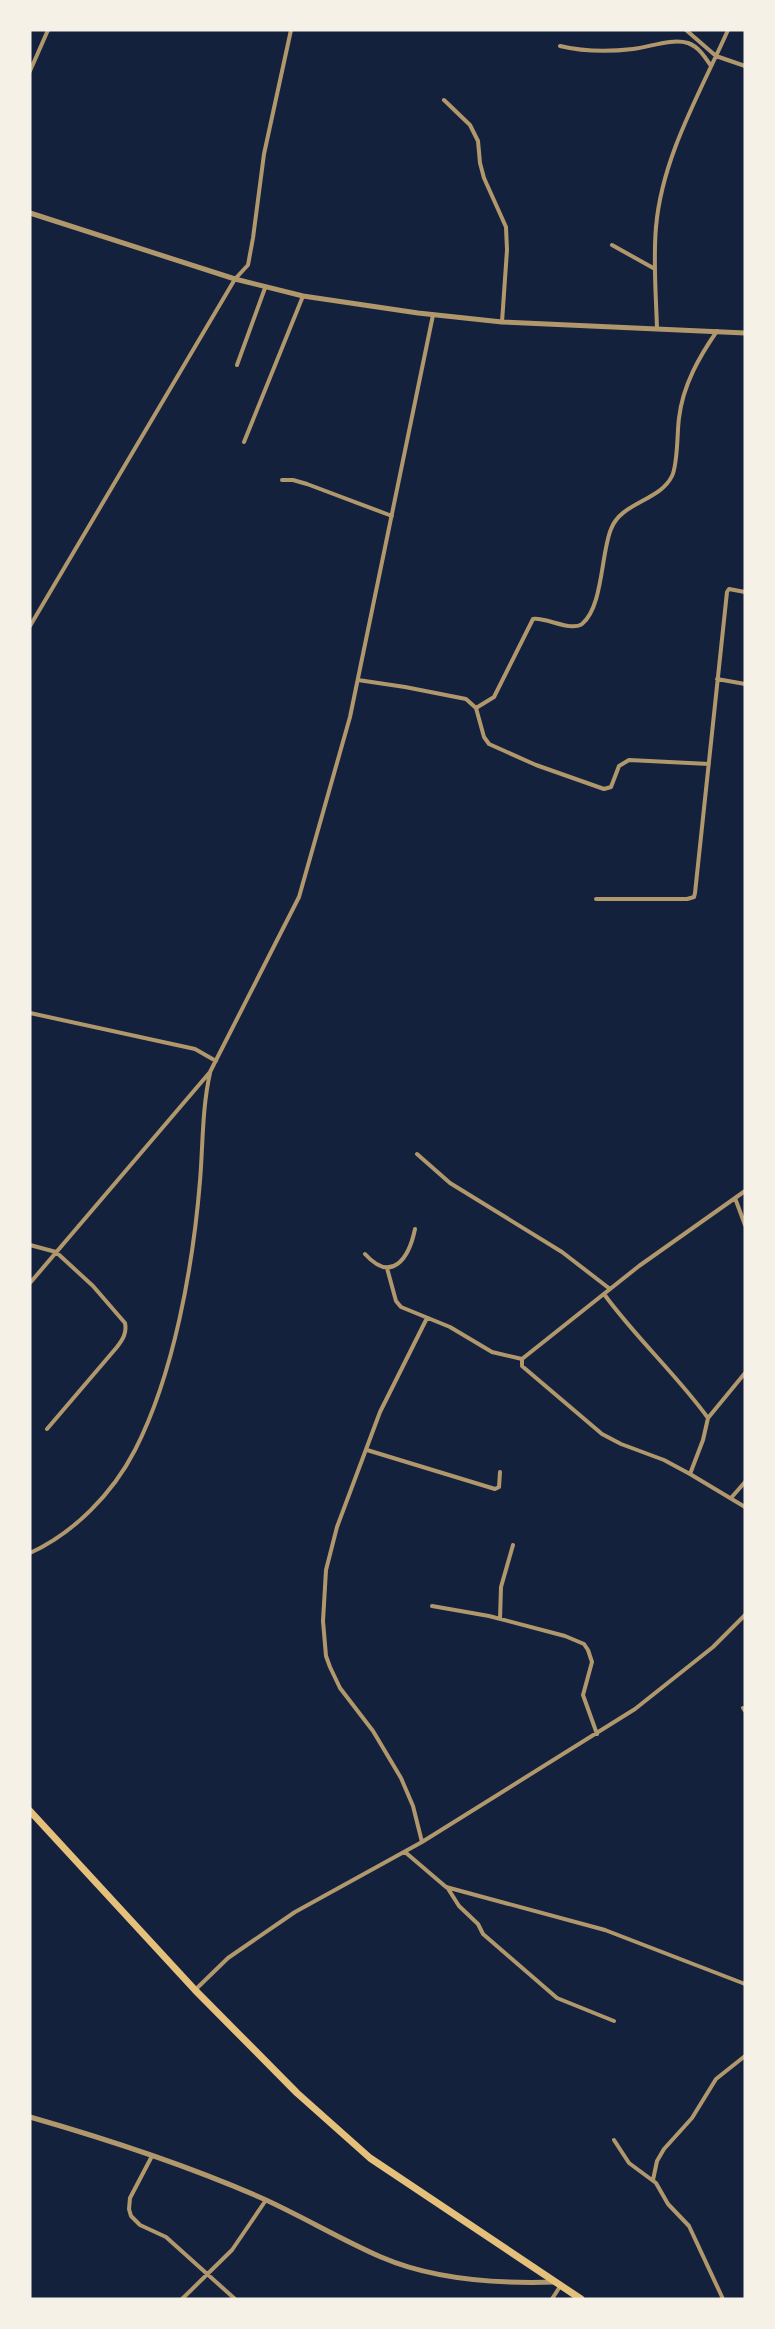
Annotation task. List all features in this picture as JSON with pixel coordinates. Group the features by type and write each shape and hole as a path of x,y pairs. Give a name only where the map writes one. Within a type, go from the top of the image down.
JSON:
{"main road":[{"path":"30,1811 195,1990 297,2093 370,2158 581,2299"}],"street":[{"path":"30,71 48,30"},
{"path":"30,626 235,279 248,265 264,154 291,30"},
{"path":"686,30 716,57 745,66"},
{"path":"657,328 656,227 662,189 672,155 728,30"},
{"path":"560,46 591,52 633,49 678,42 688,43 697,49 711,66"},
{"path":"444,100 470,125 478,141 484,178 506,227 507,250 502,321"},
{"path":"30,213 235,279 303,296 433,315 502,321 745,333"},
{"path":"612,245 655,269"},
{"path":"237,365 265,288"},
{"path":"244,442 303,296"},
{"path":"30,1283 210,1072 299,897 321,827 358,680 433,315"},
{"path":"476,708 494,697 533,619 574,627 582,624 586,619 599,586 611,527 622,513 658,491 672,477 678,418 685,391 703,351 717,330"},
{"path":"282,480 307,484 392,516"},
{"path":"596,899 694,897 701,850 727,592 729,589 745,592"},
{"path":"717,679 745,684"},
{"path":"358,680 466,699 476,708 483,737 489,744 536,765 604,789 611,787 620,766 629,760 708,764"},
{"path":"30,1012 195,1049 216,1061"},
{"path":"30,1553 66,1532 104,1495 135,1449 152,1406 168,1361 191,1250 210,1072"},
{"path":"417,1154 450,1183 562,1252 610,1289"},
{"path":"522,1359 639,1266 745,1191"},
{"path":"735,1198 745,1225"},
{"path":"364,1254 374,1265 387,1268 406,1256 416,1229"},
{"path":"30,1245 56,1252 93,1286 125,1323 126,1329 117,1347 46,1429"},
{"path":"387,1268 396,1301 401,1307 450,1327 492,1352 522,1359"},
{"path":"604,1294 622,1319 694,1399 708,1418"},
{"path":"422,1842 413,1806 401,1778 373,1731 340,1688 326,1656 323,1621 326,1570 337,1527 391,1387 427,1318"},
{"path":"522,1359 522,1366 594,1428 621,1444 664,1460 745,1507"},
{"path":"690,1474 703,1440 708,1418 745,1373"},
{"path":"366,1450 495,1489 499,1487 500,1472"},
{"path":"731,1498 745,1482"},
{"path":"500,1619 501,1587 513,1545"},
{"path":"432,1606 500,1619 565,1636 584,1644 592,1662 583,1695 597,1734"},
{"path":"195,1990 228,1958 295,1912 422,1842 635,1709 713,1647 745,1616"},
{"path":"405,1852 446,1887 459,1906 478,1924 483,1934 558,1998 614,2021"},
{"path":"446,1887 605,1930 745,1984"},
{"path":"653,2180 657,2161 664,2149 692,2118 716,2079 745,2056"},
{"path":"30,2117 153,2155 266,2200 382,2257 420,2270 496,2281 559,2283 552,2299"},
{"path":"614,2140 629,2163 653,2180 660,2188 668,2204 695,2235 723,2299"},
{"path":"153,2155 130,2198 131,2216 140,2225 166,2237 235,2299"},
{"path":"182,2299 232,2250 266,2200"}]}
